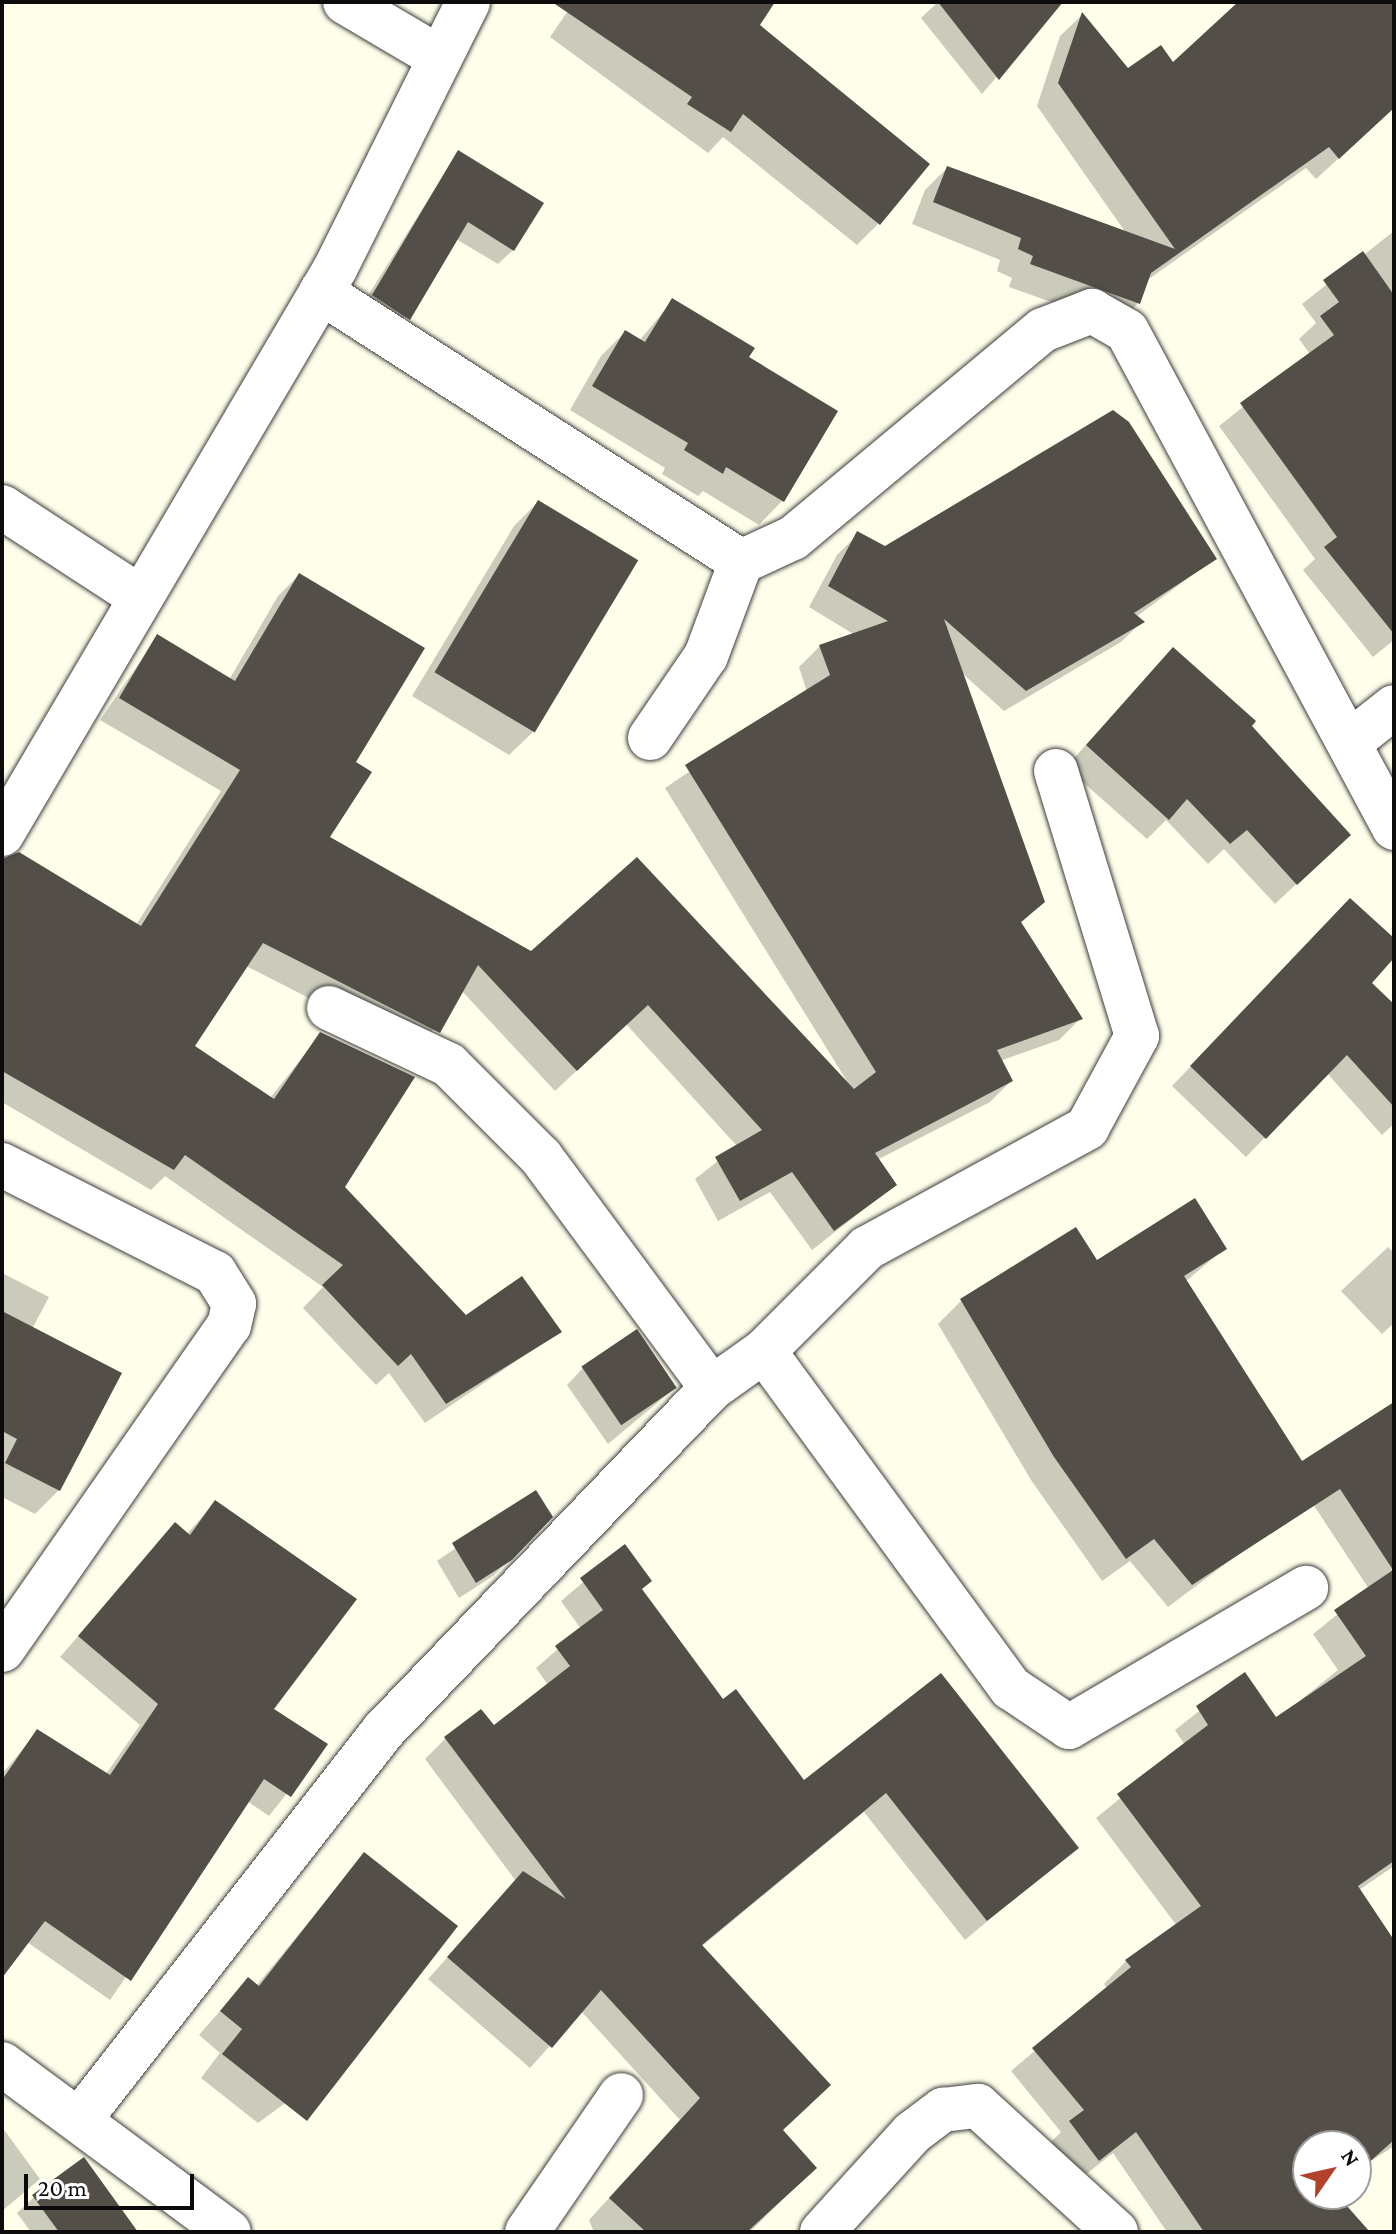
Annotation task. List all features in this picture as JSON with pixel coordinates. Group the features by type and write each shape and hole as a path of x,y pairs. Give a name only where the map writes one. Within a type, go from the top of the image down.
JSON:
{"street":[{"path":"345,2 440,58"},
{"path":"2,834 321,292 468,2"},
{"path":"321,292 741,562"},
{"path":"650,738 706,656 741,562 793,538 1043,330 1092,311 1127,331 1394,828"},
{"path":"2,507 140,597"},
{"path":"1350,742 1394,707"},
{"path":"80,2119 384,1730 712,1388 764,1351 867,1248 1087,1128 1137,1036 1056,771"},
{"path":"329,1008 449,1065 541,1157 712,1388"},
{"path":"2,1165 215,1273 234,1304 229,1325 2,1650"},
{"path":"764,1351 1011,1688 1069,1727 1306,1588"},
{"path":"2,2064 80,2119 206,2224"},
{"path":"527,2232 621,2095"},
{"path":"822,2232 912,2133 943,2110 978,2106 1116,2232"}],"building":[{"path":"552,2 775,2 760,25 930,164 880,225 743,114 731,132 687,104 692,97"},
{"path":"938,2 1063,2 999,80"},
{"path":"1238,2 1394,2 1394,108 1339,159 1329,147 1151,273 1140,304 1030,264 1033,256 1018,249 1021,238 933,202 947,166 1175,249 1058,83 1082,12 1128,68 1161,45 1173,62"},
{"path":"458,150 544,203 514,251 468,222 410,320 372,295"},
{"path":"1363,251 1394,295 1394,634 1324,547 1337,537 1240,403 1334,335 1320,316 1339,302 1323,280"},
{"path":"672,298 755,348 749,357 838,411 784,502 726,467 723,474 684,450 688,443 592,386 625,330 645,342"},
{"path":"1113,410 1129,422 1217,559 1134,613 1145,622 1026,691 944,619 1045,902 1021,922 1083,1019 997,1050 1013,1081 875,1153 897,1185 834,1231 792,1172 740,1201 715,1157 762,1130 648,1005 577,1071 478,965 440,1033 263,943 195,1046 274,1099 320,1032 415,1077 345,1187 466,1315 522,1276 562,1332 446,1404 411,1354 398,1366 322,1285 343,1265 185,1155 174,1170 2,1071 2,859 19,852 141,926 240,770 119,698 157,634 235,681 299,573 425,648 356,762 372,772 330,837 531,951 637,857 854,1089 876,1072 685,765 830,675 819,645 888,621 828,586 857,531 885,546"},
{"path":"538,500 638,560 535,733 434,672"},
{"path":"1173,647 1256,721 1252,726 1351,835 1297,885 1247,830 1230,844 1187,799 1169,820 1086,745"},
{"path":"1350,898 1394,938 1394,958 1372,983 1394,1004 1394,1107 1347,1055 1266,1139 1190,1066"},
{"path":"1195,1198 1227,1249 1184,1276 1302,1461 1394,1402 1394,1861 1358,1886 1394,1940 1394,2140 1372,2160 1372,2130 1292,2130 1292,2210 1350,2210 1370,2232 1204,2232 1136,2132 1099,2161 1069,2121 1084,2110 1032,2048 1131,1967 1125,1960 1201,1906 1117,1794 1208,1725 1196,1706 1245,1672 1276,1717 1366,1656 1334,1610 1393,1570 1340,1489 1192,1585 1154,1539 1126,1559 1054,1457 960,1299 1076,1227 1097,1260"},
{"path":"2,1311 122,1373 60,1491 5,1463 17,1439 2,1431"},
{"path":"637,1329 677,1388 621,1425 581,1366"},
{"path":"536,1490 553,1517 512,1560 476,1583 452,1543"},
{"path":"215,1500 357,1599 274,1709 328,1744 291,1797 264,1779 131,1981 45,1921 2,1978 2,1780 37,1729 110,1775 158,1704 78,1636 175,1522 190,1535"},
{"path":"625,1544 652,1581 642,1589 723,1699 736,1689 804,1780 941,1673 1079,1848 987,1921 886,1793 702,1945 831,2085 783,2130 817,2168 747,2232 646,2232 609,2198 700,2098 601,1990 552,2048 447,1957 523,1871 566,1899 444,1737 481,1709 494,1725 570,1666 555,1646 603,1610 580,1578"},
{"path":"364,1852 458,1926 307,2121 222,2054 242,2029 220,2011 248,1977 259,1986"},
{"path":"84,2157 138,2232 59,2232 32,2195"}]}
